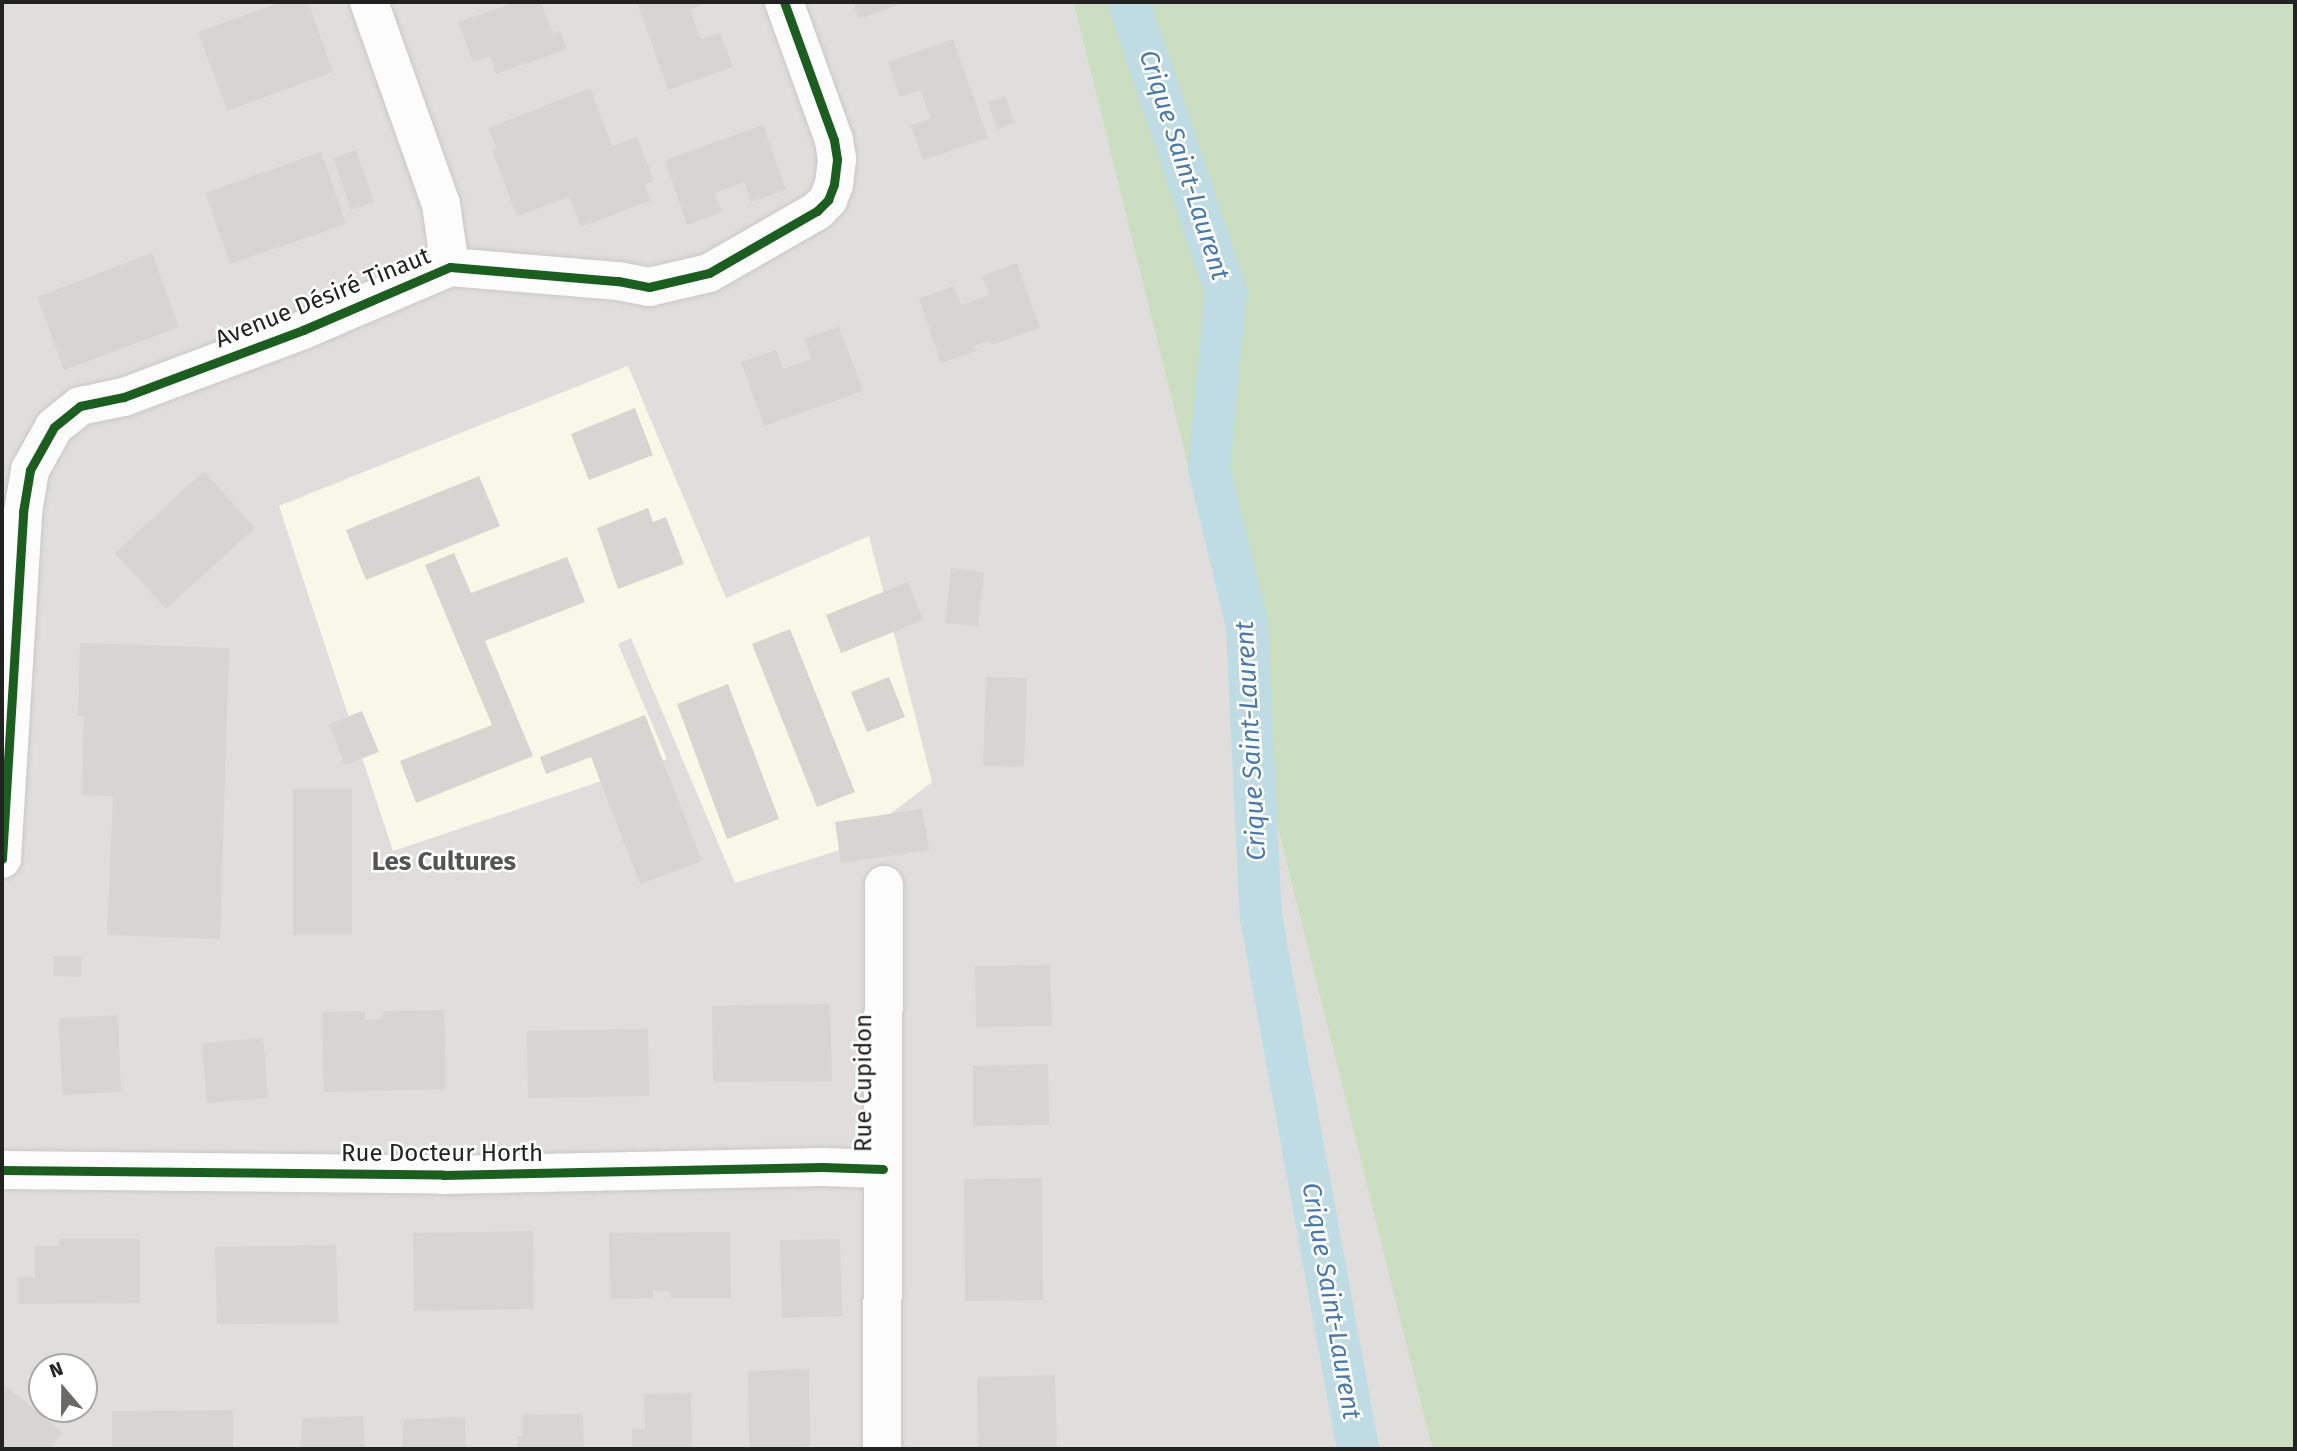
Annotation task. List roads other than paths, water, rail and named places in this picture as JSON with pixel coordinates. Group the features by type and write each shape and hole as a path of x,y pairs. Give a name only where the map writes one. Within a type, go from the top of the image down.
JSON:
{"street":[{"path":"369,2 440,204 450,267"},
{"name":"Avenue Désiré Tinaut","path":"2,859 23,512 30,470 54,427 80,406 124,397 162,383 303,330 450,267 649,286 709,273 817,211 828,200 834,184 837,159 834,140 784,2"},
{"name":"Rue Cupidon","path":"882,1449 884,885"},
{"name":"Rue Docteur Horth","path":"2,1170 443,1175 822,1167 883,1169"}],"waterway":[{"name":"Crique Saint-Laurent","path":"1129,2 1226,292 1209,468 1247,625 1261,917 1358,1449"}],"district":[{"name":"Les Cultures","path":"444,862"}]}
